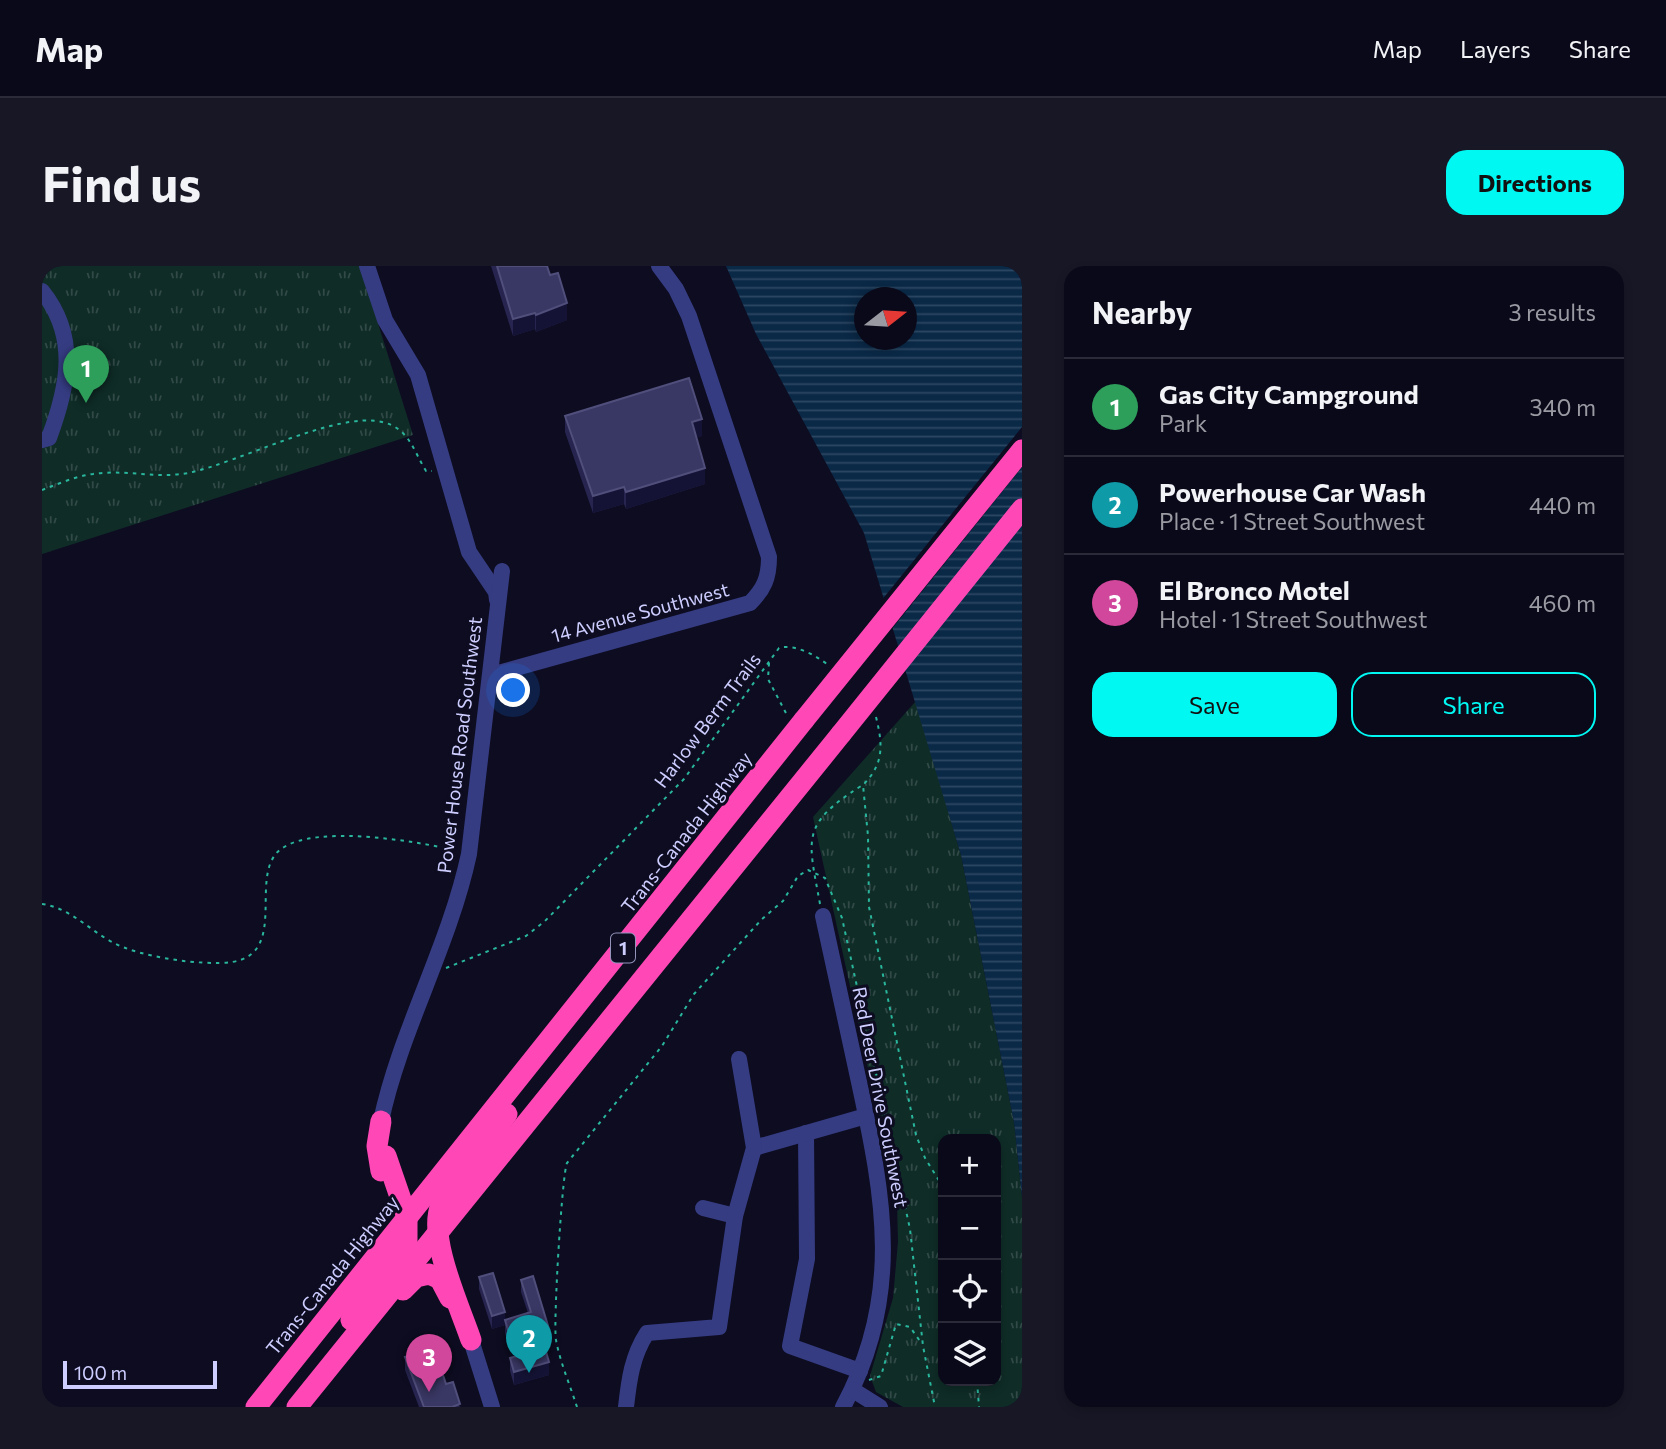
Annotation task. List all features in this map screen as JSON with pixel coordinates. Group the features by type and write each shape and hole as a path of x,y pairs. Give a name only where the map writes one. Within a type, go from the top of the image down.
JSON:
{"highway":[{"name":"Trans-Canada Highway","path":"256,1407 584,996 800,716 1022,450"},
{"name":"1","path":"297,1407 1022,509"},
{"path":"471,1340 438,1234 436,1218 441,1205 546,1062 584,996"},
{"path":"289,1407 404,1248 408,1234 407,1217 386,1156 381,1121"},
{"path":"368,1266 390,1214 389,1195 378,1158 381,1121"},
{"path":"386,1156 396,1176 409,1185 424,1184 440,1175"},
{"path":"471,1340 457,1284 454,1246 461,1222 489,1170"},
{"path":"313,1388 360,1341 407,1284 422,1274 434,1275 444,1284 471,1340"}],"street":[{"path":"367,266 385,320 418,375 469,552 496,592 497,603"},
{"name":"14 Avenue Southwest","path":"491,675 750,603 762,591 769,574 769,557 689,316 676,289 659,266"},
{"path":"42,291 59,319 69,358 62,404 49,438 42,440"},
{"name":"Power House Road Southwest","path":"381,1121 392,1080 460,894 469,853 502,571"},
{"name":"Red Deer Drive Southwest","path":"822,916 879,1174 884,1236 876,1316 864,1376 843,1407"},
{"path":"626,1407 631,1369 638,1346 647,1333 719,1327 735,1216 754,1148 739,1059"},
{"path":"754,1148 866,1116"},
{"path":"806,1133 807,1259 790,1346 864,1376"},
{"path":"703,1208 735,1216"},
{"path":"471,1340 492,1407"},
{"path":"853,1390 880,1407"}],"path":[{"path":"42,490 95,473 147,477 190,472 289,439 371,419 392,425 411,440 426,471 446,468"},
{"name":"Harlow Berm Trails","path":"434,971 455,966 503,947 526,936 545,921 684,779 779,648 788,646 814,655 836,671"},
{"path":"769,662 767,671 771,689 789,718 800,716"},
{"path":"822,916 812,854 814,828 827,809 863,785 880,763 881,738 876,715"},
{"path":"863,785 869,836 869,907 889,1015 916,1135 925,1158 938,1179"},
{"path":"42,904 73,915 113,943 141,953 212,964 236,961 259,946 263,935 267,882 272,863 279,850 291,844 311,838 390,838 469,853"},
{"path":"864,1376 881,1376 896,1324 910,1328 923,1345"},
{"path":"977,1386 979,1407"}],"green space":[{"path":"42,266 360,266 413,435 42,554"},
{"path":"916,701 961,855 1014,1122 1022,1197 1022,1407 903,1407 876,1392 870,1376 893,1298 898,1242 897,1201 813,817"}],"water":[{"path":"726,266 1022,266 1022,1197 1014,1122 961,855 864,533 756,334"}],"pier":[{"path":"1022,427 1022,467 891,630 881,601"}],"building":[{"path":"497,266 547,266 550,275 558,273 567,303 536,315 535,313 513,319"},
{"path":"689,378 702,419 692,422 705,468 626,492 624,487 593,496 565,416"},
{"path":"493,1273 505,1312 492,1316 479,1277"},
{"path":"533,1276 549,1329 511,1340 505,1320 531,1312 521,1280"},
{"path":"434,1348 446,1384 453,1382 460,1404 452,1407 424,1407 405,1357"},
{"path":"545,1348 549,1362 514,1372 510,1358"}],"place":[{"name":"Gas City Campground","path":"86,403"},
{"name":"Powerhouse Car Wash","path":"529,1373"},
{"name":"El Bronco Motel","path":"429,1392"}]}
